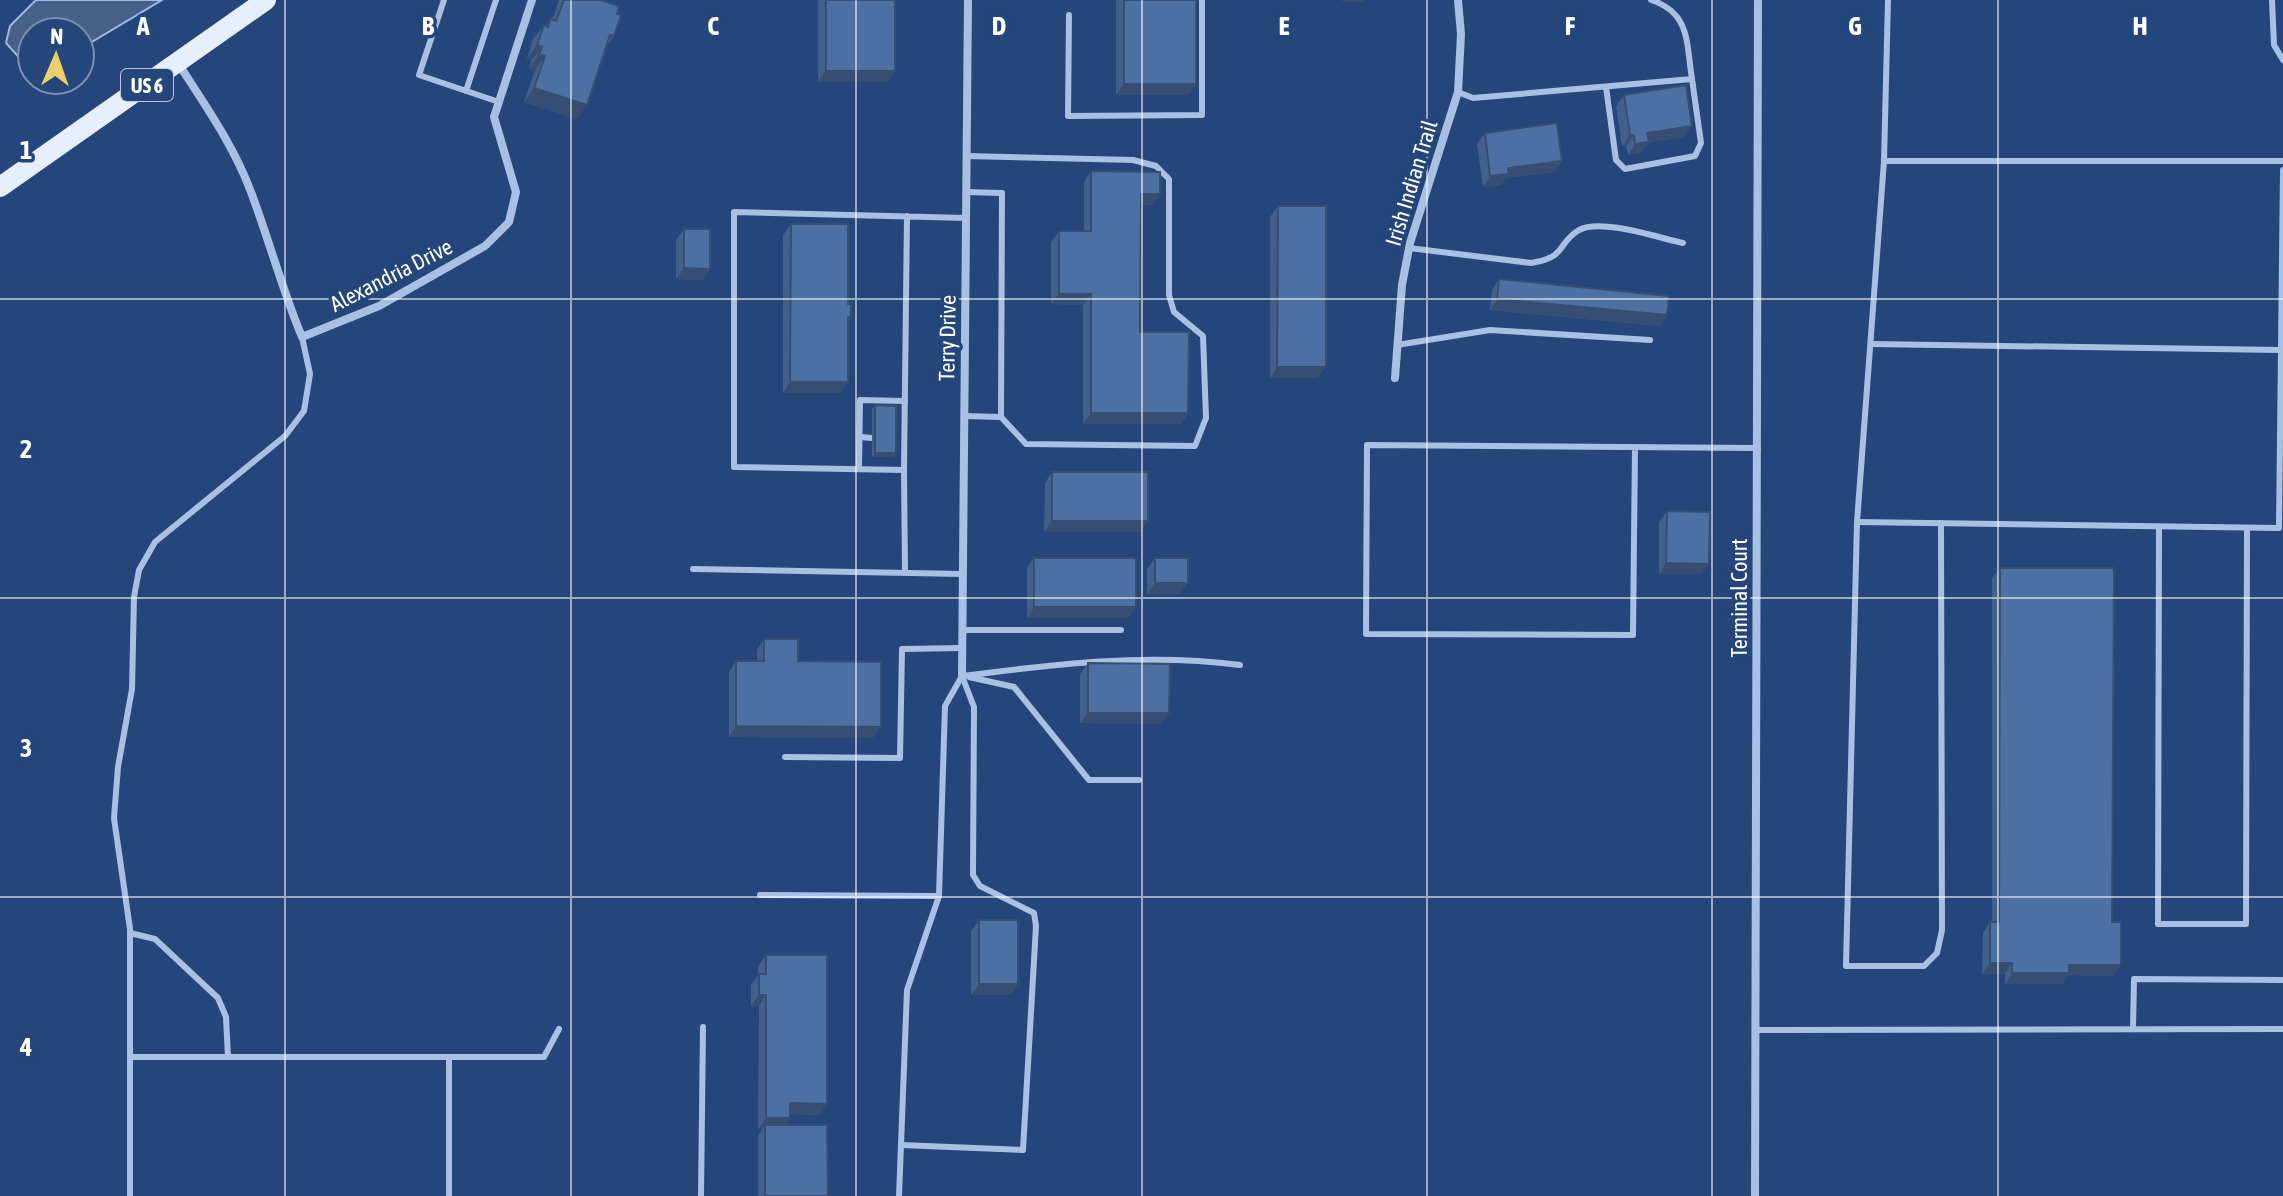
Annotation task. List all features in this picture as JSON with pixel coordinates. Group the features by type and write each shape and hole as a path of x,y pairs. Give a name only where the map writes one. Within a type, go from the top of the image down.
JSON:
{"main road":[{"name":"US 6","path":"0,187 266,0"}],"street":[{"name":"Alexandria Drive","path":"302,337 379,306 485,246 509,222 516,192 494,117 532,0"},
{"name":"Terry Drive","path":"962,676 968,0"},
{"name":"Irish Indian Trail","path":"1395,378 1409,248 1458,92 1461,34 1458,0"},
{"name":"Terminal Court","path":"1755,1196 1758,0"},
{"path":"178,63 227,140 251,191 280,284 302,337"}],"lane":[{"path":"444,0 419,75 499,102"},
{"path":"466,91 496,0"},
{"path":"1069,15 1068,116 1202,115 1202,0"},
{"path":"1606,87 1616,160 1625,169 1695,156 1701,143 1683,23 1671,7 1651,0"},
{"path":"1888,0 1884,161 1857,522 1846,966 1924,966 1937,953 1942,930 1941,523"},
{"path":"2272,0 2274,45 2283,60"},
{"path":"1458,92 1473,98 1692,79"},
{"path":"966,156 1133,160 1156,166 1169,179 1169,295 1174,312 1203,336 1206,418 1195,446 1026,444 1001,417 1002,193 966,192"},
{"path":"1884,161 2283,161"},
{"path":"1857,522 2279,528 2283,170"},
{"path":"904,470 734,467 734,212 966,218"},
{"path":"905,572 907,216"},
{"path":"1409,248 1531,263 1550,260 1578,231 1599,225 1683,243"},
{"path":"1397,345 1490,330 1650,340"},
{"path":"130,1196 130,933 114,818 118,767 132,689 134,597 139,570 155,542 285,436 304,411 310,374 302,337"},
{"path":"1871,344 2280,350"},
{"path":"859,469 860,400 905,401"},
{"path":"964,416 1001,417"},
{"path":"860,420 871,420"},
{"path":"894,421 905,421"},
{"path":"860,437 872,438"},
{"path":"893,439 904,439"},
{"path":"1635,447 1633,635 1366,634 1367,445 1635,447 1758,448"},
{"path":"2159,527 2158,924 2246,924 2247,528"},
{"path":"693,569 963,574"},
{"path":"962,630 1121,630"},
{"path":"785,757 900,758 902,649 962,648"},
{"path":"962,676 1082,662 1143,659 1240,665"},
{"path":"962,676 1014,687 1089,780 1139,780"},
{"path":"899,1196 907,990 939,896 945,706 962,676"},
{"path":"901,1145 1023,1150 1036,926 1034,913 980,886 973,875 974,707 962,676"},
{"path":"760,895 939,896"},
{"path":"130,933 155,939 218,998 226,1017 228,1057"},
{"path":"2133,1029 2134,979 2283,980"},
{"path":"701,1196 703,1027"},
{"path":"130,1057 544,1057 559,1029"},
{"path":"1756,1030 2283,1029"},
{"path":"449,1059 449,1196"}],"water":[{"path":"36,0 162,0 96,39 96,16 20,16"},
{"path":"16,20 16,54 6,43 10,26"}],"building":[{"path":"564,0 601,0 619,6 617,14 621,15 614,36 610,35 587,105 534,88 545,56 539,54 542,47 537,45 544,25 548,27 550,19 556,21"},
{"path":"826,0 895,0 895,71 826,71"},
{"path":"1124,0 1196,0 1196,84 1124,84"},
{"path":"1686,85 1692,126 1647,133 1649,142 1635,144 1634,135 1630,135 1624,95"},
{"path":"1557,123 1562,161 1508,168 1509,174 1490,176 1485,133"},
{"path":"1091,171 1160,172 1160,194 1141,194 1140,332 1189,332 1188,413 1091,413 1091,294 1059,294 1059,231 1091,231"},
{"path":"1278,206 1326,206 1326,367 1277,367"},
{"path":"791,224 848,224 848,304 851,304 851,317 848,317 848,382 790,382"},
{"path":"684,229 710,229 710,269 684,268"},
{"path":"1499,279 1669,296 1667,315 1497,299"},
{"path":"875,405 896,406 896,453 875,453"},
{"path":"1052,472 1148,472 1148,521 1052,521"},
{"path":"1667,511 1710,512 1709,564 1666,563"},
{"path":"1034,558 1136,558 1136,607 1034,607"},
{"path":"1155,558 1188,558 1188,583 1155,583"},
{"path":"2000,568 2114,568 2112,922 2121,922 2121,965 2069,965 2069,973 2012,973 2012,963 1990,963 1990,922 1999,922"},
{"path":"764,639 798,639 798,661 881,662 881,727 736,726 736,661 764,661"},
{"path":"1088,663 1170,664 1169,713 1088,713"},
{"path":"979,920 1018,920 1018,984 979,984"},
{"path":"766,955 827,955 827,1104 790,1103 790,1118 766,1118 766,995 759,995 759,974 766,974"},
{"path":"765,1125 827,1125 828,1196 765,1196"}]}
